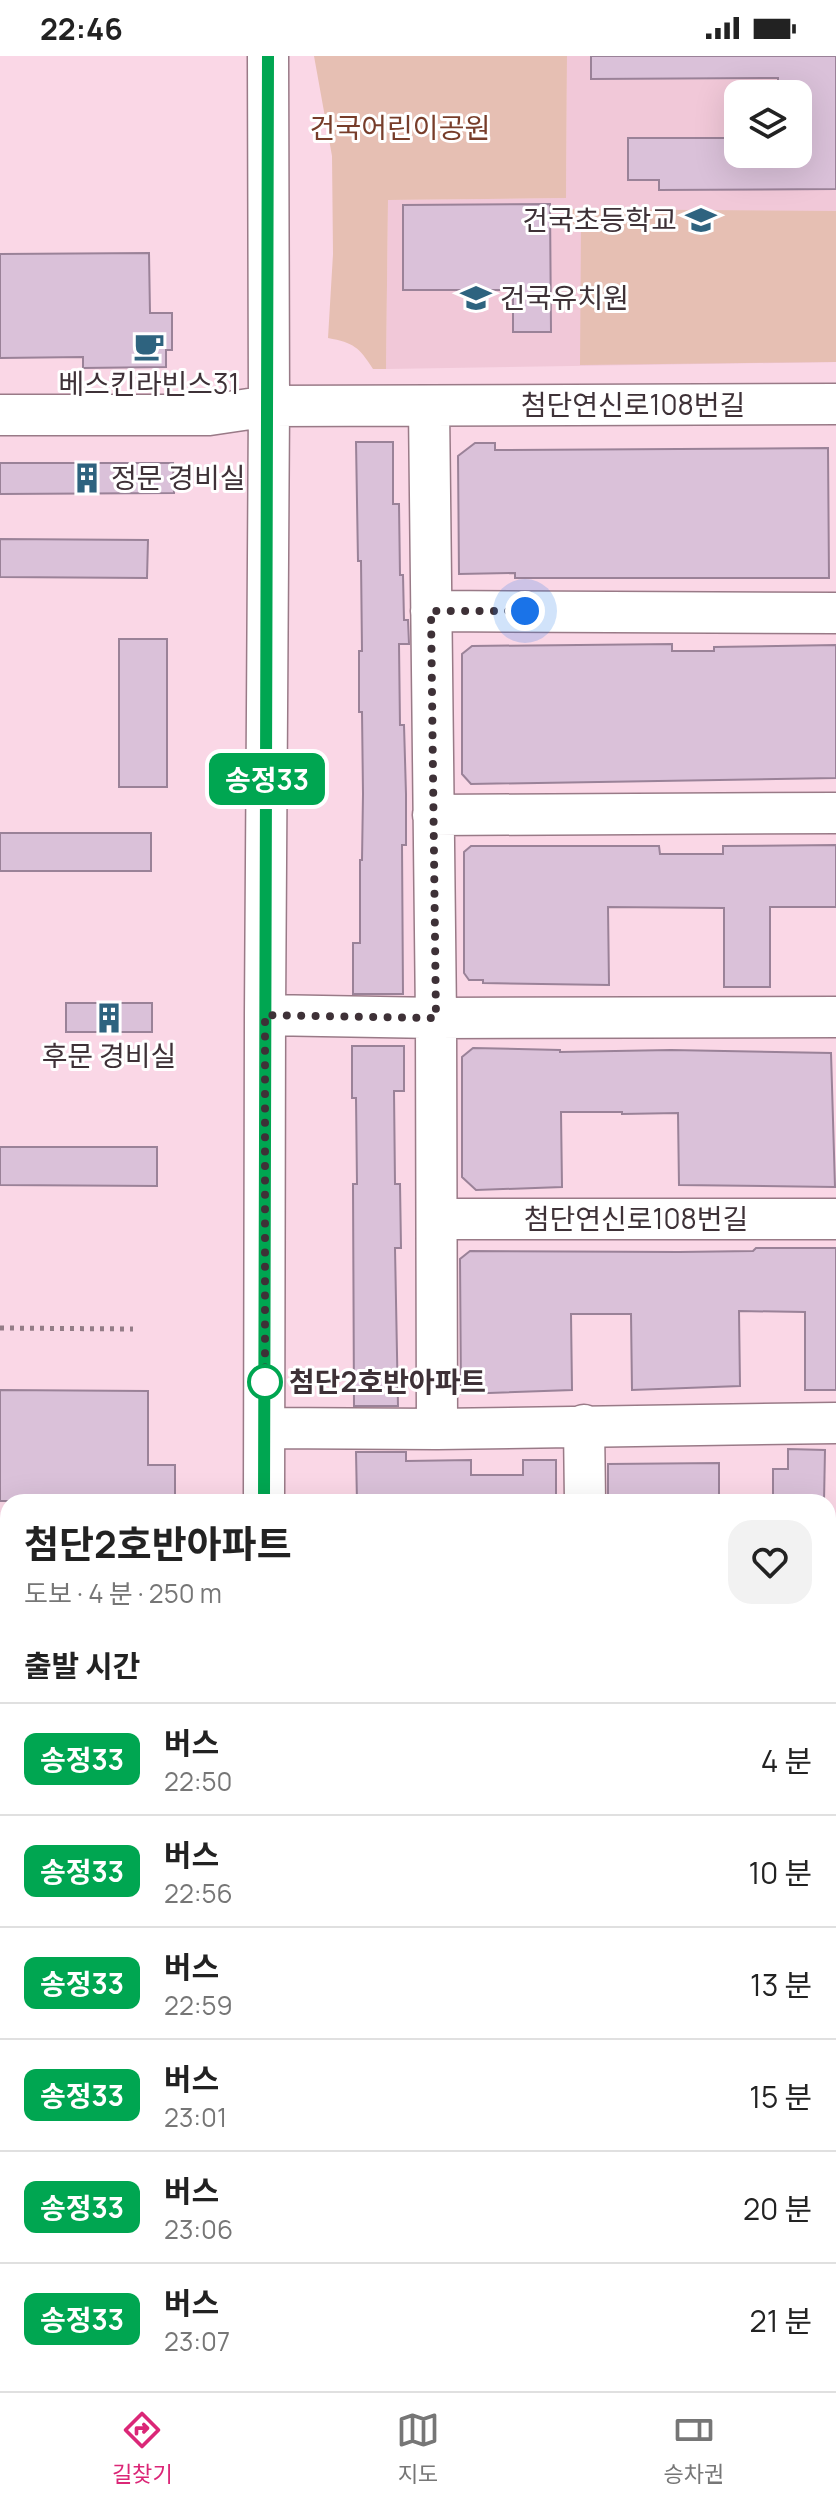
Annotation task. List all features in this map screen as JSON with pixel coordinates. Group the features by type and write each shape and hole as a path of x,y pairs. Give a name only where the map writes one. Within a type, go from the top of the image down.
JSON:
{"street":[{"path":"264,1494 268,56"},
{"name":"첨단연신로108번길","path":"0,415 209,415 269,406 836,404"},
{"path":"429,407 437,1429"},
{"path":"431,611 836,613"},
{"path":"433,815 836,813"},
{"path":"265,1015 436,1018 836,1017"},
{"name":"첨단연신로108번길","path":"437,1219 836,1219"},
{"path":"265,1428 437,1429 836,1423"},
{"path":"584,1425 585,1494"}],"path":[{"path":"0,1328 133,1329"}],"shaded area":[{"name":"건국초등학교","path":"567,56 836,56 836,362 386,369 388,200 566,198"}],"green space":[{"name":"건국어린이공원","path":"314,56 567,56 566,198 388,200 386,369 373,369 355,347 328,338 333,254 332,156"},
{"path":"566,209 836,211 836,362 580,365 581,230 566,230"}],"building":[{"path":"591,56 836,56 836,189 659,190 659,180 628,180 628,138 724,138 724,168 812,168 812,80 591,79"},
{"path":"550,204 551,332 513,332 513,290 403,290 403,205"},
{"path":"149,253 150,313 172,313 172,350 166,350 166,367 83,368 83,357 0,358 0,254"},
{"path":"356,442 393,442 393,504 399,504 400,575 403,575 404,620 408,620 409,644 399,644 400,725 404,725 406,794 406,845 402,845 403,994 353,994 353,943 360,943 363,794 362,712 359,712 361,561 358,561"},
{"path":"475,443 495,443 495,450 828,448 829,578 515,578 515,573 459,574 458,456"},
{"name":"정문 경비실","path":"0,463 173,463 174,493 0,494"},
{"path":"0,539 148,540 147,578 0,577"},
{"path":"119,639 167,639 167,787 119,787"},
{"path":"672,644 672,651 714,651 714,647 836,645 836,778 471,784 462,774 462,654 472,646"},
{"path":"0,833 151,833 151,871 0,871"},
{"path":"836,845 836,907 770,907 770,987 724,987 724,908 608,907 609,985 483,983 483,980 469,980 464,973 464,852 471,846 659,846 660,854 723,854 723,846"},
{"name":"후문 경비실","path":"66,1003 152,1003 152,1032 66,1032"},
{"path":"352,1046 404,1046 404,1091 394,1091 395,1184 400,1184 401,1248 395,1248 398,1406 354,1406 353,1184 357,1184"},
{"path":"473,1048 560,1052 671,1050 831,1053 835,1187 679,1185 678,1113 561,1112 562,1187 476,1190 462,1177 462,1057"},
{"path":"0,1147 157,1147 157,1186 0,1185"},
{"path":"756,1248 836,1248 836,1390 805,1390 805,1312 739,1311 740,1386 632,1390 631,1314 571,1314 572,1390 461,1394 460,1259 470,1251 679,1252 753,1251"},
{"path":"0,1390 148,1391 148,1465 175,1465 175,1494 0,1494"},
{"path":"788,1449 825,1450 824,1494 773,1494 773,1469 788,1469"},
{"path":"356,1452 406,1452 406,1461 471,1460 471,1475 523,1475 523,1460 556,1460 556,1494 357,1494"},
{"path":"719,1463 719,1494 608,1494 608,1464"}],"bus line":[{"name":"송정33","path":"264,1494 268,56"}],"place":[{"name":"건국초등학교","path":"701,220"},
{"name":"건국유치원","path":"476,298"},
{"name":"베스킨라빈스31","path":"149,346"},
{"name":"정문 경비실","path":"87,478"},
{"name":"후문 경비실","path":"109,1018"},
{"name":"첨단2호반아파트","path":"265,1382"}],"route":[{"path":"265,1382 265,1015 436,1018 431,611 525,611"}]}
